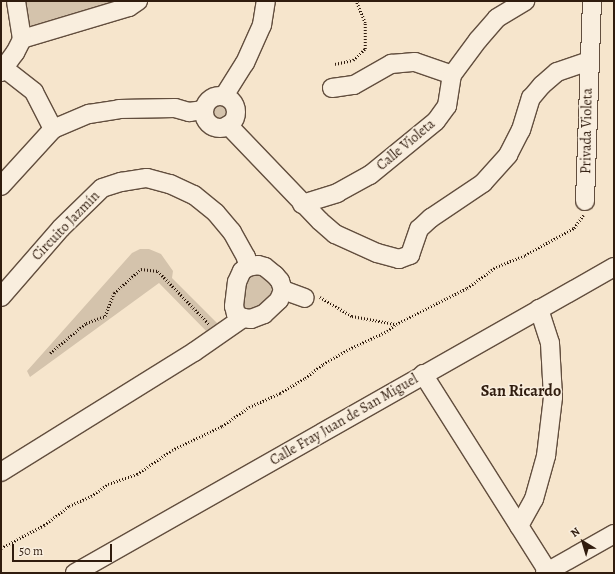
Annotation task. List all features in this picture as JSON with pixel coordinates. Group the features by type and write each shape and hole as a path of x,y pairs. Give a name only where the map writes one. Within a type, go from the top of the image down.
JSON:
{"street":[{"path":"16,1 22,39 3,71 34,92 53,129"},
{"path":"22,39 129,7 138,1"},
{"path":"224,96 245,63 262,25 266,1"},
{"path":"332,88 354,85 391,64 415,62 452,75 478,40 498,18 525,1"},
{"name":"Privada Violeta","path":"585,201 592,1"},
{"path":"228,125 302,204 335,234 377,253 399,259 410,254 419,229 430,218 483,183 508,155 521,130 531,98 542,85 557,72 589,61"},
{"name":"Calle Violeta","path":"302,204 336,193 370,175 436,121 447,106 451,91 452,75"},
{"path":"224,96 233,102 236,112 232,122 223,127 211,125 207,121 204,110 206,105 213,98 224,96"},
{"path":"1,186 53,129 89,114 119,109 175,108 188,112 204,110"},
{"name":"Circuito Jazmín","path":"1,297 61,228 102,188 121,182 147,178 170,184 194,195 216,213 232,232 246,257 248,267"},
{"path":"258,265 265,267 280,281 283,290 279,300 264,314 251,318 243,318 236,314 234,306 237,282 242,271 248,267 258,265"},
{"name":"Calle Fray Juan de San Miguel","path":"75,573 423,374 614,267"},
{"path":"283,290 305,298"},
{"path":"519,526 534,499 546,456 553,397 550,343 539,310"},
{"path":"1,472 194,352 243,318"},
{"path":"423,374 547,572 614,534"}],"path":[{"path":"335,64 353,60 364,49 365,23 356,1"},
{"path":"1,548 44,525 69,506 91,496 108,484 137,474 172,450 217,429 255,404 280,393 305,378 323,364 349,349 467,288 496,268 525,255 574,228 583,215 585,201"},
{"path":"50,353 86,323 105,316 114,293 142,269 158,271 219,334"},
{"path":"305,298 315,294 352,316 396,324"},
{"path":"387,323 391,328"}],"shaded area":[{"path":"16,1 138,1 22,39"},
{"path":"220,96 231,101 236,112 231,123 220,128 209,123 204,112 209,101"},
{"path":"140,249 149,249 161,254 173,271 172,278 224,330 213,338 159,283 30,377 27,371 132,253"},
{"path":"258,265 283,290 243,318 237,282"}],"district":[{"name":"San Ricardo","path":"521,391"}]}
